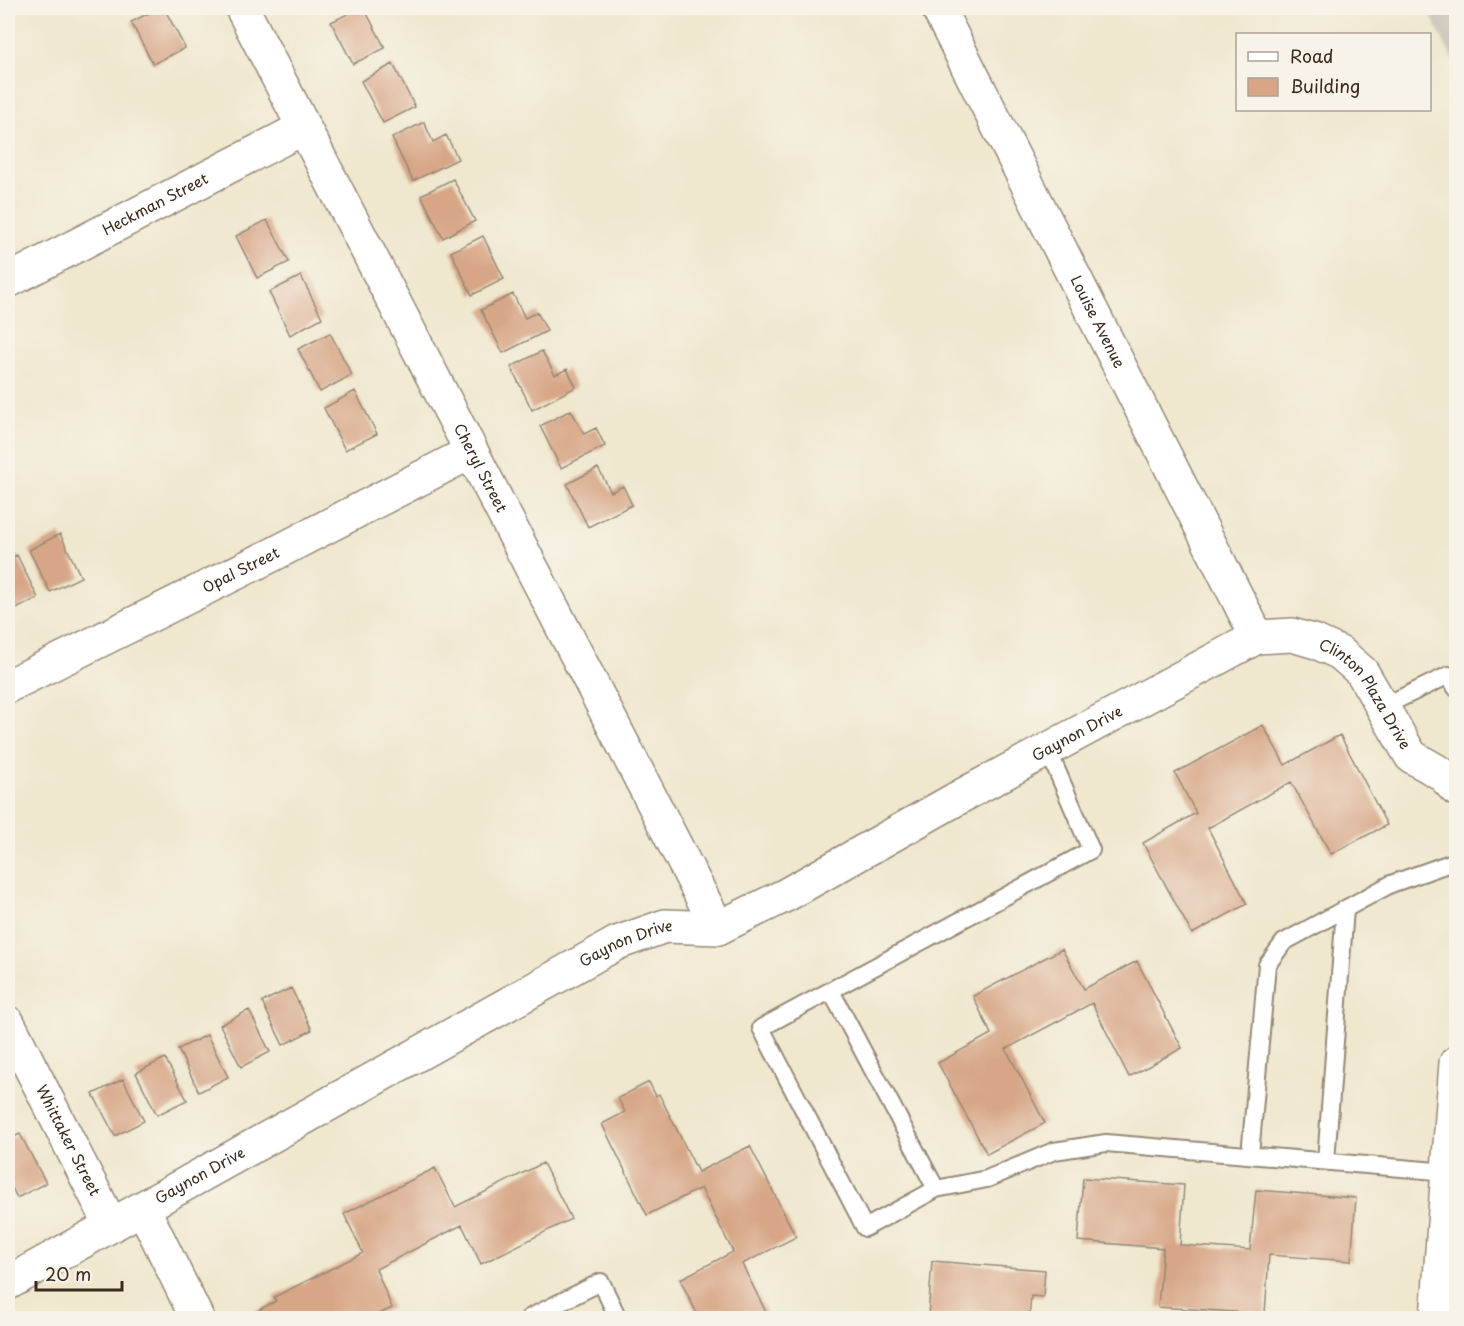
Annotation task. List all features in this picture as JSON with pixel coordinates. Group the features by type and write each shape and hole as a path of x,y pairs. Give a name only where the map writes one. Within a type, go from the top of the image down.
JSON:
{"street":[{"name":"Cheryl Street","path":"242,8 718,928"},
{"name":"Louise Avenue","path":"938,8 1257,638"},
{"name":"Heckman Street","path":"8,281 303,128"},
{"name":"Opal Street","path":"8,686 471,453"},
{"name":"Clinton Plaza Drive","path":"1257,638 1292,635 1317,642 1340,653 1362,672 1411,756 1442,774 1456,788"},
{"name":"Gaynon Drive","path":"8,1283 617,943 665,926 718,928 786,896 965,794 1257,638"},
{"name":"Whittaker Street","path":"8,1023 111,1225"},
{"path":"1437,1318 1456,1063"},
{"path":"143,1208 197,1318"}],"lane":[{"path":"1382,707 1449,675 1456,688"},
{"path":"1048,750 1091,850 761,1028 865,1228 936,1189 987,1179 1054,1151 1106,1143 1448,1172"},
{"path":"1250,1155 1268,965 1284,942 1391,884 1456,861"},
{"path":"1326,1161 1345,909"},
{"path":"831,991 936,1189"},
{"path":"529,1318 601,1282 618,1318"}],"shaded area":[{"path":"1427,8 1456,8 1456,66"}],"building":[{"path":"159,8 164,8 185,48 153,64 131,22"},
{"path":"364,8 385,48 353,64 331,22"},
{"path":"393,64 415,107 383,123 361,81"},
{"path":"424,122 433,142 446,135 458,159 413,181 392,138"},
{"path":"453,179 475,221 443,238 421,195"},
{"path":"267,220 289,262 257,278 236,236"},
{"path":"483,236 504,279 472,295 451,252"},
{"path":"301,276 322,318 290,335 269,292"},
{"path":"513,294 525,318 537,312 547,331 503,353 481,310"},
{"path":"330,333 352,375 320,392 298,349"},
{"path":"542,351 555,375 567,369 576,387 532,410 511,367"},
{"path":"355,391 377,434 345,450 324,408"},
{"path":"571,410 584,434 596,428 605,446 561,468 540,426"},
{"path":"598,468 611,492 623,486 632,505 588,527 567,484"},
{"path":"60,534 81,577 50,592 29,550"},
{"path":"17,555 38,598 8,613 8,560"},
{"path":"1263,725 1285,765 1340,735 1387,825 1331,854 1291,782 1208,828 1247,904 1192,934 1143,843 1196,813 1175,773"},
{"path":"1062,949 1084,989 1137,961 1182,1048 1129,1077 1092,1003 1006,1049 1045,1123 987,1154 938,1063 991,1034 973,996"},
{"path":"291,988 312,1030 283,1045 262,1002"},
{"path":"249,1010 270,1052 241,1067 220,1025"},
{"path":"207,1035 228,1077 199,1092 178,1049"},
{"path":"165,1058 187,1100 157,1115 136,1073"},
{"path":"123,1079 144,1121 115,1136 93,1094"},
{"path":"649,1082 656,1096 659,1094 698,1172 750,1146 796,1237 742,1264 769,1318 699,1318 680,1279 733,1252 701,1188 647,1215 602,1124 625,1112 618,1098"},
{"path":"20,1134 46,1183 17,1198 8,1179 8,1140"},
{"path":"543,1163 571,1219 481,1264 462,1225 376,1269 392,1308 370,1318 255,1318 253,1313 276,1301 274,1297 363,1253 344,1214 435,1168 455,1207"},
{"path":"1083,1178 1184,1185 1180,1245 1250,1250 1256,1190 1356,1198 1351,1261 1269,1255 1265,1314 1158,1307 1163,1248 1078,1241"},
{"path":"932,1261 1045,1270 1043,1297 1031,1296 1029,1318 928,1318"}]}
